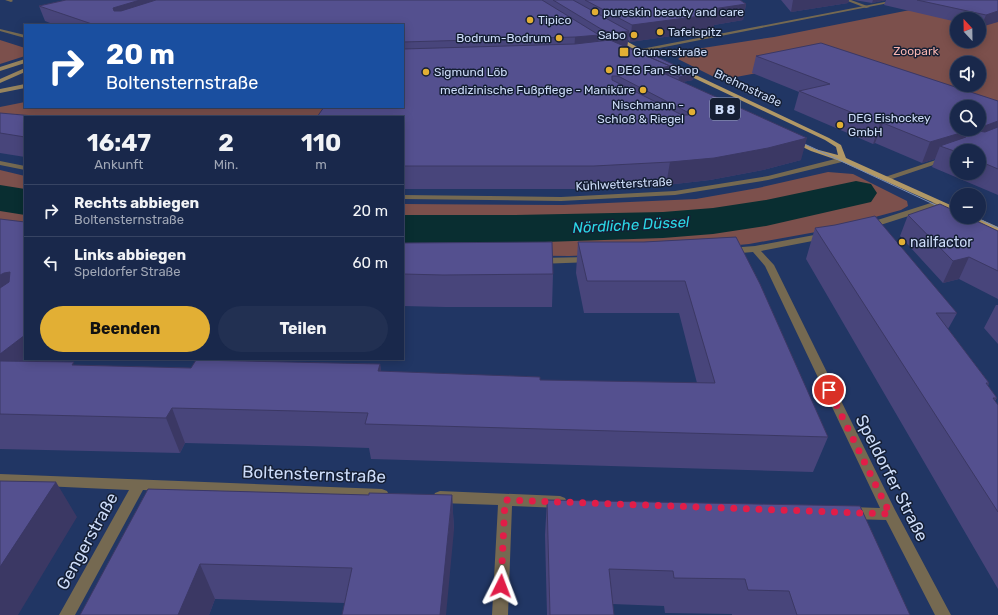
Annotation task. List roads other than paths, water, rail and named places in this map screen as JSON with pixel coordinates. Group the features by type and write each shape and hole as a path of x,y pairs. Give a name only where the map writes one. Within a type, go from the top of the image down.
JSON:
{"main road":[{"path":"610,34 651,55"},
{"path":"627,51 639,50"},
{"path":"0,69 24,61"},
{"name":"Brehmstraße","path":"675,67 827,139 839,146 843,158"},
{"path":"0,81 24,70"},
{"path":"0,81 24,78"},
{"path":"0,91 24,86"},
{"path":"784,136 813,150 843,158 950,208"},
{"path":"985,224 998,230"}],"street":[{"path":"847,0 868,7"},
{"path":"639,50 902,0"},
{"path":"0,30 24,37"},
{"path":"886,178 950,157"},
{"name":"Kühlwetterstraße","path":"404,197 568,199 675,193 768,178 843,158"},
{"path":"0,163 24,168"},
{"path":"861,227 940,203"},
{"path":"718,252 755,249 835,234"},
{"name":"Speldorfer Straße","path":"755,249 769,265 890,514 943,615"},
{"path":"526,262 596,259"},
{"name":"Boltensternstraße","path":"0,479 394,495"},
{"name":"Gengerstraße","path":"67,615 139,485"},
{"path":"426,496 576,502"},
{"path":"500,615 505,500"},
{"path":"835,512 890,514"}],"waterway":[{"name":"Nördliche Düssel","path":"404,229 515,229 663,225 713,221 766,213 856,193"},
{"name":"Nördliche Düssel","path":"0,198 24,202"}],"tram line":[{"path":"796,140 950,212"},
{"path":"986,222 998,228"}],"place":[{"name":"pureskin beauty and care","path":"595,12"},
{"name":"Tipico","path":"530,20"},
{"name":"Tafelspitz","path":"660,32"},
{"name":"Sabo","path":"634,35"},
{"name":"Bodrum-Bodrum","path":"559,38"},
{"name":"Grunerstraße","path":"624,52"},
{"name":"DEG Fan-Shop","path":"609,70"},
{"name":"Sigmund Löb","path":"426,72"},
{"name":"medizinische Fußpflege - Maniküre","path":"643,90"},
{"name":"Nischmann - Schloß & Riegel","path":"692,112"},
{"name":"DEG Eishockey GmbH","path":"840,125"},
{"name":"nailfactor","path":"902,242"}],"park label":[{"name":"Zoopark","path":"916,51"}]}
